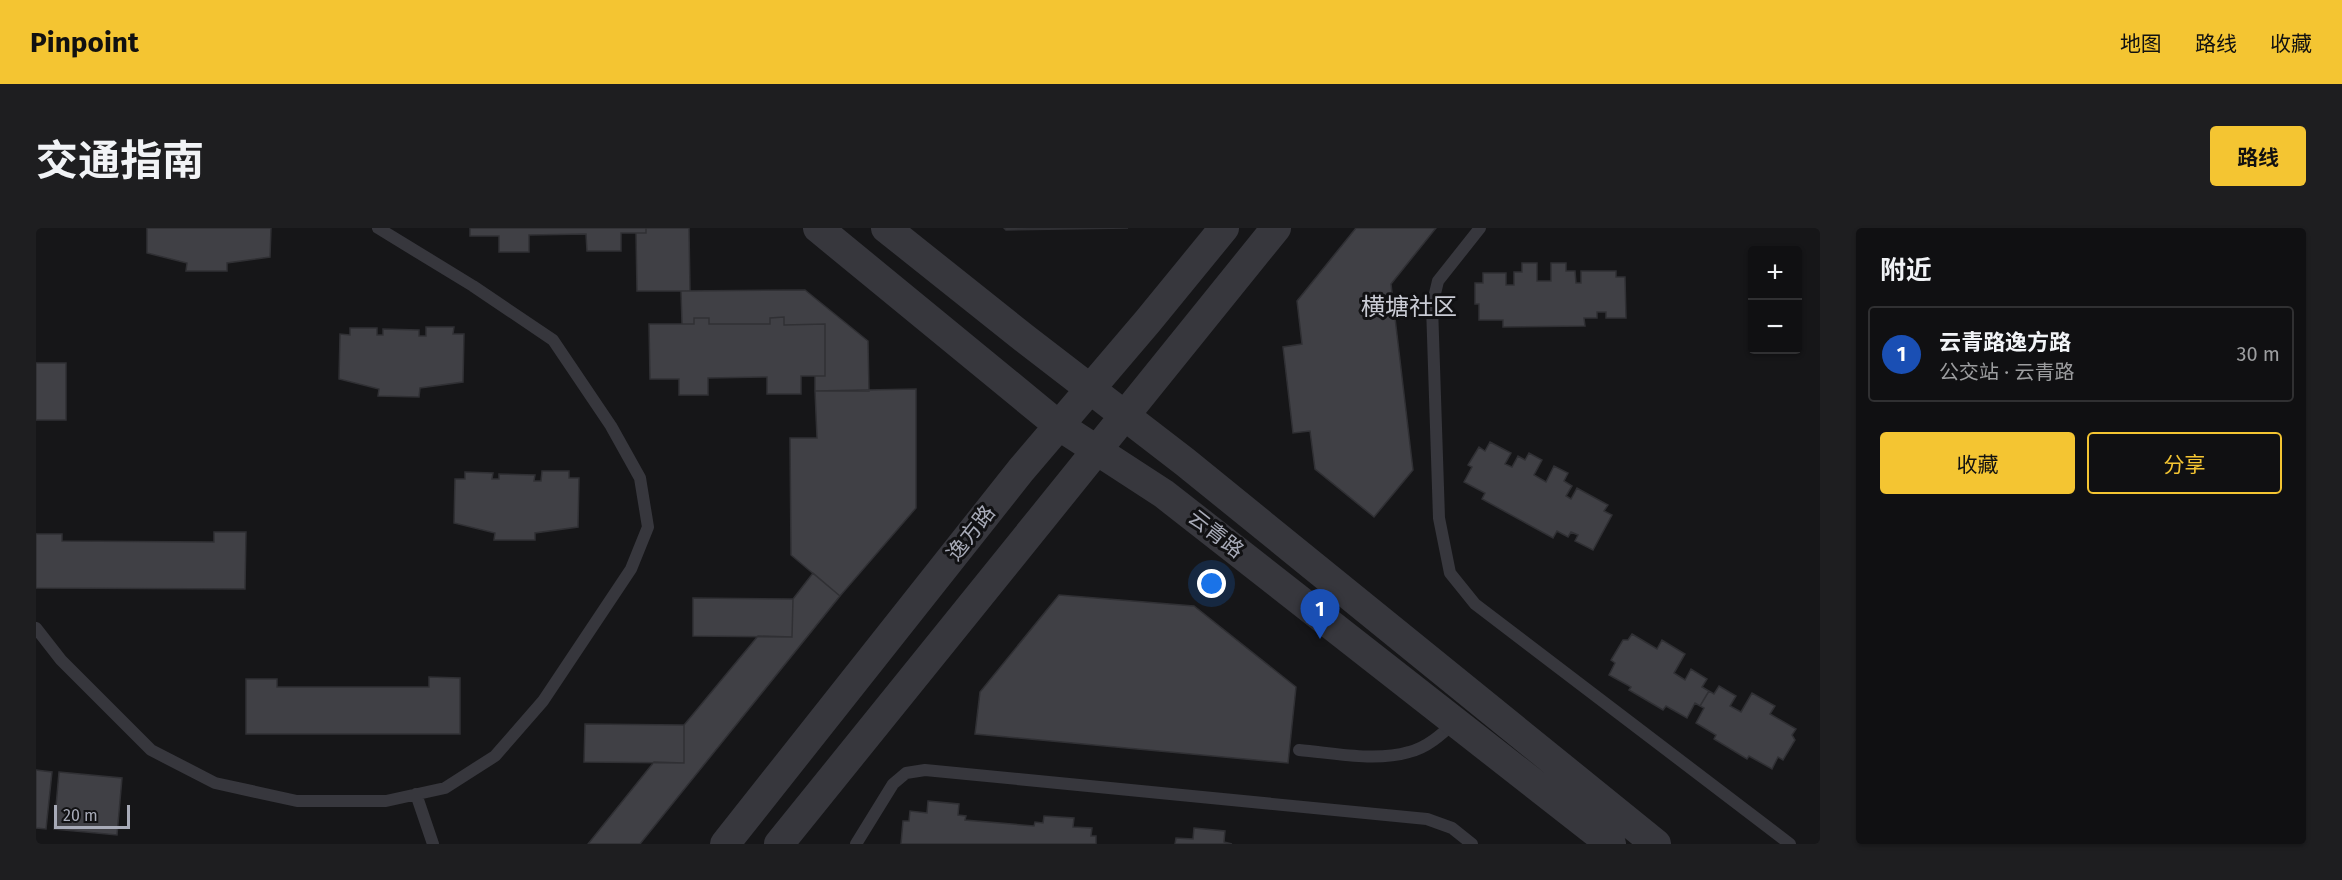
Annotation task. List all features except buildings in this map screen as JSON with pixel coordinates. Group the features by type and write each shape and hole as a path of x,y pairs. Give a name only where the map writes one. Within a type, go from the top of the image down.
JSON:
{"street":[{"name":"云青路","path":"818,228 1058,425 1164,494 1611,844"},
{"name":"云青路","path":"886,228 1356,600 1656,844"},
{"name":"逸方路","path":"725,844 1058,425 1148,321 1224,228"},
{"path":"781,843 1276,228"}],"lane":[{"path":"36,628 61,660 151,750 215,783 297,801 386,801 445,788 495,756 543,702 631,569 648,527 640,478 611,426 553,340 473,286 378,228"},
{"path":"1480,228 1438,281 1432,306 1439,518 1450,573 1474,604 1790,844"},
{"path":"1299,750 1383,756 1411,752 1434,740 1456,722"},
{"path":"856,844 893,784 906,773 925,770 1427,819 1452,828 1472,844"},
{"path":"416,794 433,844"}],"place":[{"name":"云青路逸方路","path":"1320,639"}],"district":[{"name":"横塘社区","path":"1409,307"}]}
